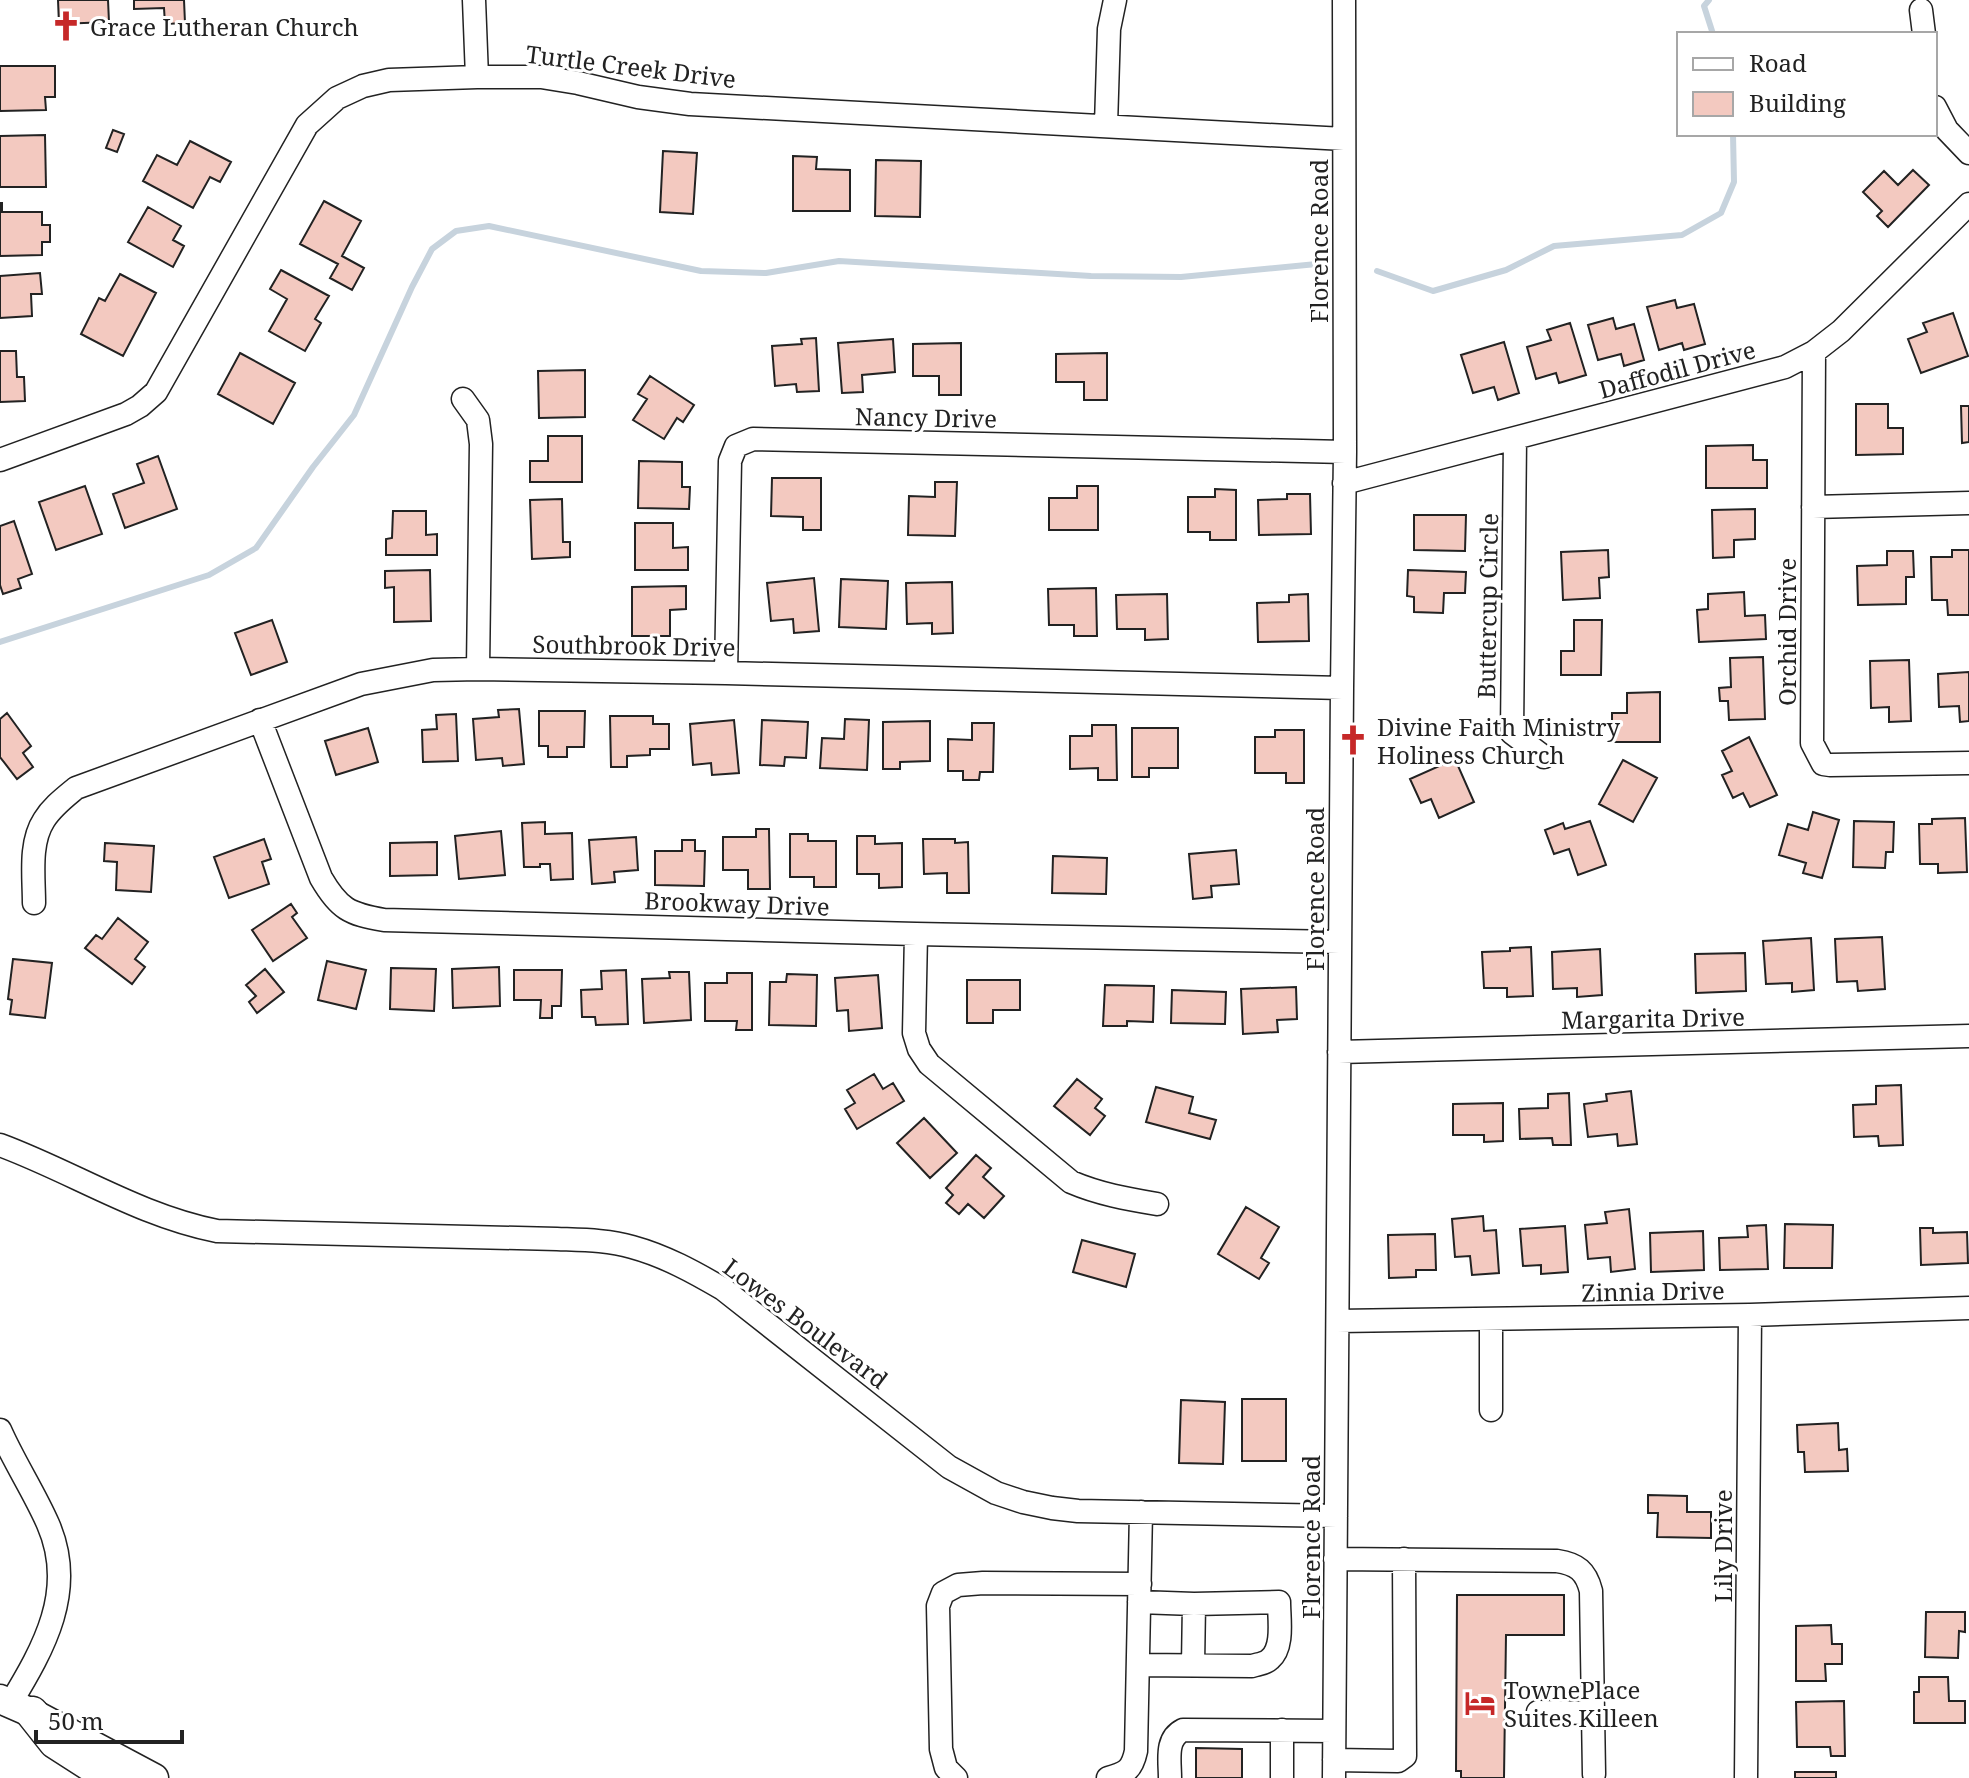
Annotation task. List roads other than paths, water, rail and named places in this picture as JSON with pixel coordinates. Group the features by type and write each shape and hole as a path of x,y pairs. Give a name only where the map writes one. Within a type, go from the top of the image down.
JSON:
{"highway":[{"path":"14,1705 55,1742 111,1778"}],"main road":[{"path":"14,1705 154,1778"}],"street":[{"path":"474,0 477,77"},
{"path":"1106,125 1109,29 1115,0"},
{"name":"Florence Road","path":"1334,1769 1345,452 1344,0"},
{"path":"1921,10 1924,32"},
{"name":"Turtle Creek Drive","path":"0,460 126,414 156,392 307,125 337,98 363,86 389,80 541,77 690,104 1344,139"},
{"path":"1937,111 1947,130 1969,153"},
{"name":"Daffodil Drive","path":"1344,483 1785,367 1814,352 1841,331 1969,204"},
{"name":"Orchid Drive","path":"1814,352 1813,748 1823,764 1830,765 1969,763"},
{"path":"463,399 478,420 481,444 478,669"},
{"name":"Nancy Drive","path":"726,673 730,461 736,446 753,439 1345,452"},
{"name":"Buttercup Circle","path":"1515,439 1512,733 1544,757"},
{"path":"1813,507 1969,503"},
{"name":"Southbrook Drive","path":"34,903 34,852 41,823 76,788 361,684 433,670 726,673 1342,688"},
{"name":"Brookway Drive","path":"260,720 321,878 332,897 345,909 362,916 384,920 1339,942"},
{"path":"916,934 914,1033 919,1049 929,1064 1071,1182 1123,1199 1157,1204"},
{"name":"Margarita Drive","path":"1339,1052 1969,1036"},
{"name":"Lowes Boulevard","path":"0,1146 160,1216 217,1231 557,1239 630,1246 665,1258 723,1289 949,1467 996,1493 1023,1502 1078,1511 1336,1516"},
{"name":"Zinnia Drive","path":"1338,1321 1750,1315 1969,1308"},
{"name":"Lily Drive","path":"1746,1778 1750,1315"},
{"path":"1491,1319 1491,1410"},
{"path":"0,1430 48,1524 55,1542 58,1564 55,1615 14,1705"},
{"path":"1108,1778 1124,1773 1133,1763 1136,1751 1141,1512"},
{"path":"1335,1559 1557,1561 1583,1571 1591,1591 1594,1774"},
{"path":"1334,1769 1398,1761 1405,1756 1404,1559"},
{"path":"956,1778 946,1768 941,1749 938,1606 943,1593 958,1585 983,1583 1139,1593 1194,1604 1279,1602 1276,1652 1268,1662 1252,1666 1138,1665"},
{"path":"1193,1665 1194,1604"},
{"path":"1538,1712 1593,1713"},
{"path":"1170,1778 1170,1744 1175,1734 1183,1730 1334,1731"},
{"path":"1282,1730 1282,1778"}],"waterway":[{"path":"1709,0 1704,6 1712,32"},
{"path":"1377,271 1433,291 1506,270 1554,246 1682,235 1721,213 1734,182 1733,136"},
{"path":"0,642 209,575 256,548 354,415 432,249 456,231 489,226 701,271 766,273 839,261 1091,276 1181,277 1327,263"}],"place":[{"name":"Grace Lutheran Church","path":"66,26"},
{"name":"Divine Faith Ministry Holiness Church","path":"1353,740"},
{"name":"TownePlace Suites Killeen","path":"1480,1703"}]}
